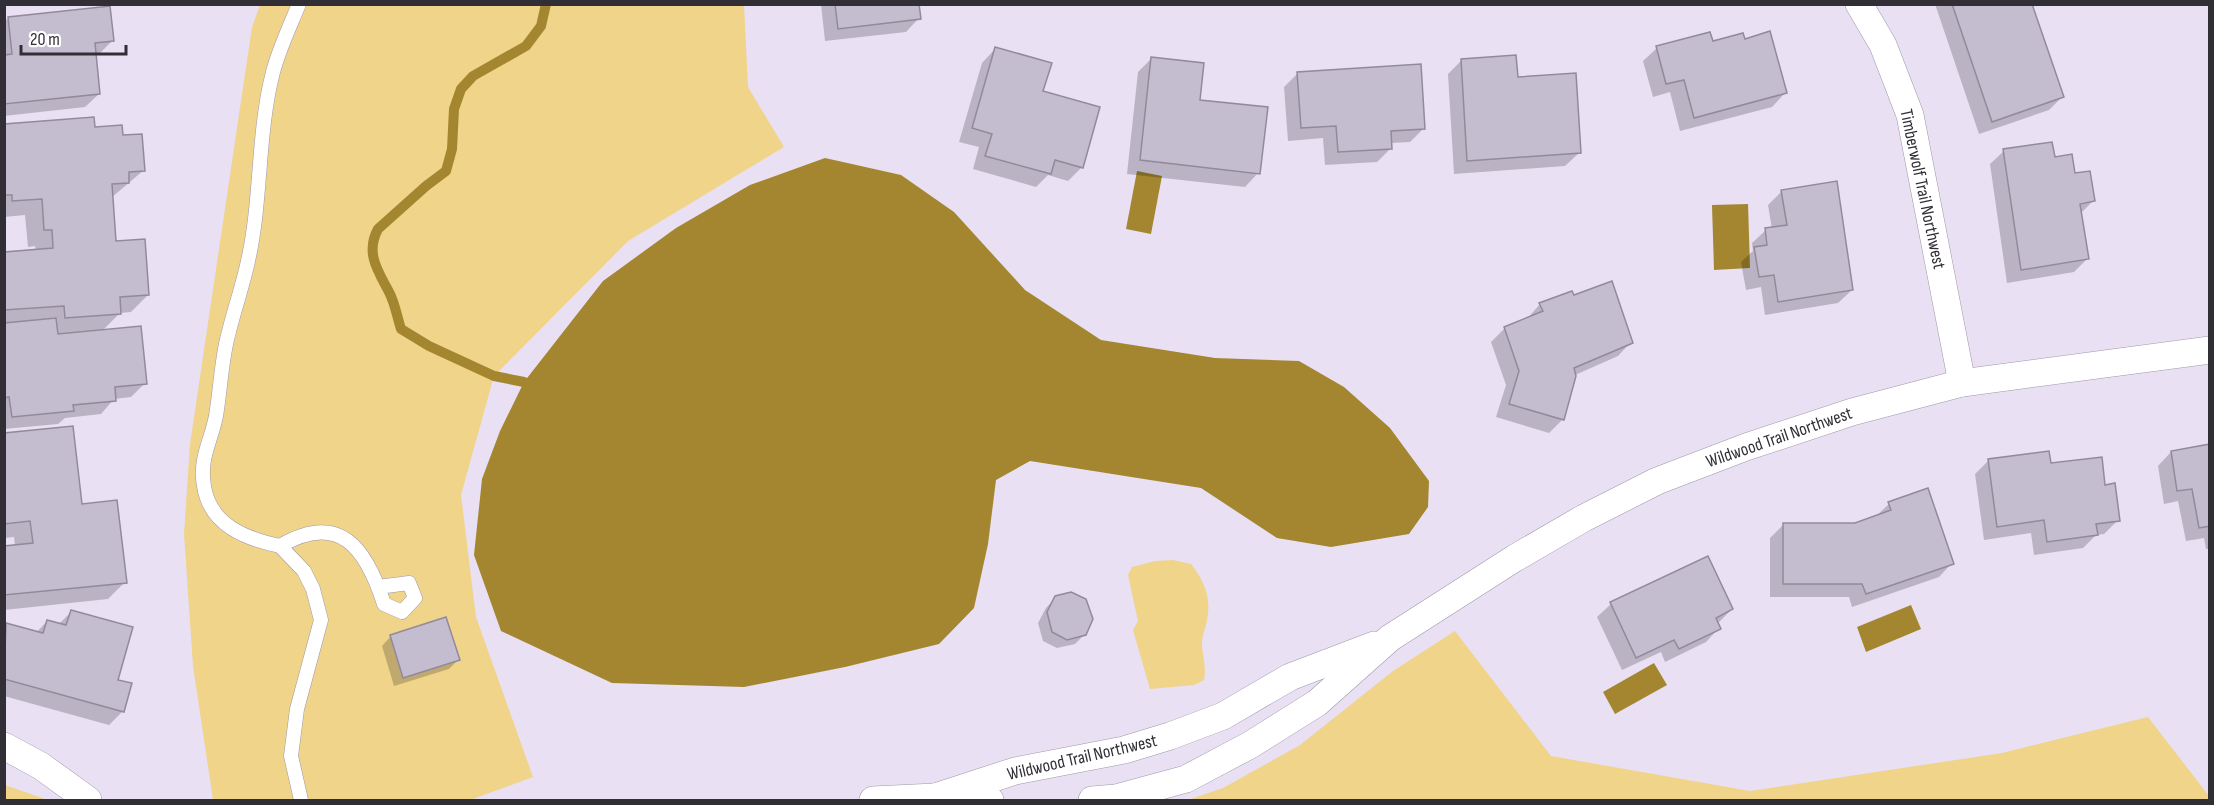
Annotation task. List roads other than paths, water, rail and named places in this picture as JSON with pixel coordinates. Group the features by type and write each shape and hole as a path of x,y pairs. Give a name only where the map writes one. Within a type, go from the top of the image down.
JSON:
{"street":[{"name":"Timberwolf Trail Northwest","path":"1859,4 1883,45 1910,115 1962,383"},
{"name":"Wildwood Trail Northwest","path":"1092,801 1116,798 1186,779 1250,745 1317,703 1390,638 1515,558 1584,518 1657,482 1746,447 1852,412 1962,383 2210,350"},
{"name":"Wildwood Trail Northwest","path":"935,797 1015,771 1124,750 1170,736 1223,716 1290,677 1390,638"},
{"path":"4,746 41,766 88,801"},
{"name":"Wildwood Trail Northwest","path":"873,801 935,797 990,801"}],"lane":[{"path":"299,4 273,71 258,168 255,226 226,345 215,418 203,460 204,488 211,506 226,525 253,541 280,546 304,571 313,589 321,620 297,709 291,756 301,801"},
{"path":"280,546 297,537 317,531 340,535 360,551 378,587"}],"waterway":[{"path":"524,382 494,376 429,346 401,329 393,301 374,262 373,246 378,229 446,171 452,149 454,109 461,89 473,76 526,46 541,26 546,4"}]}
